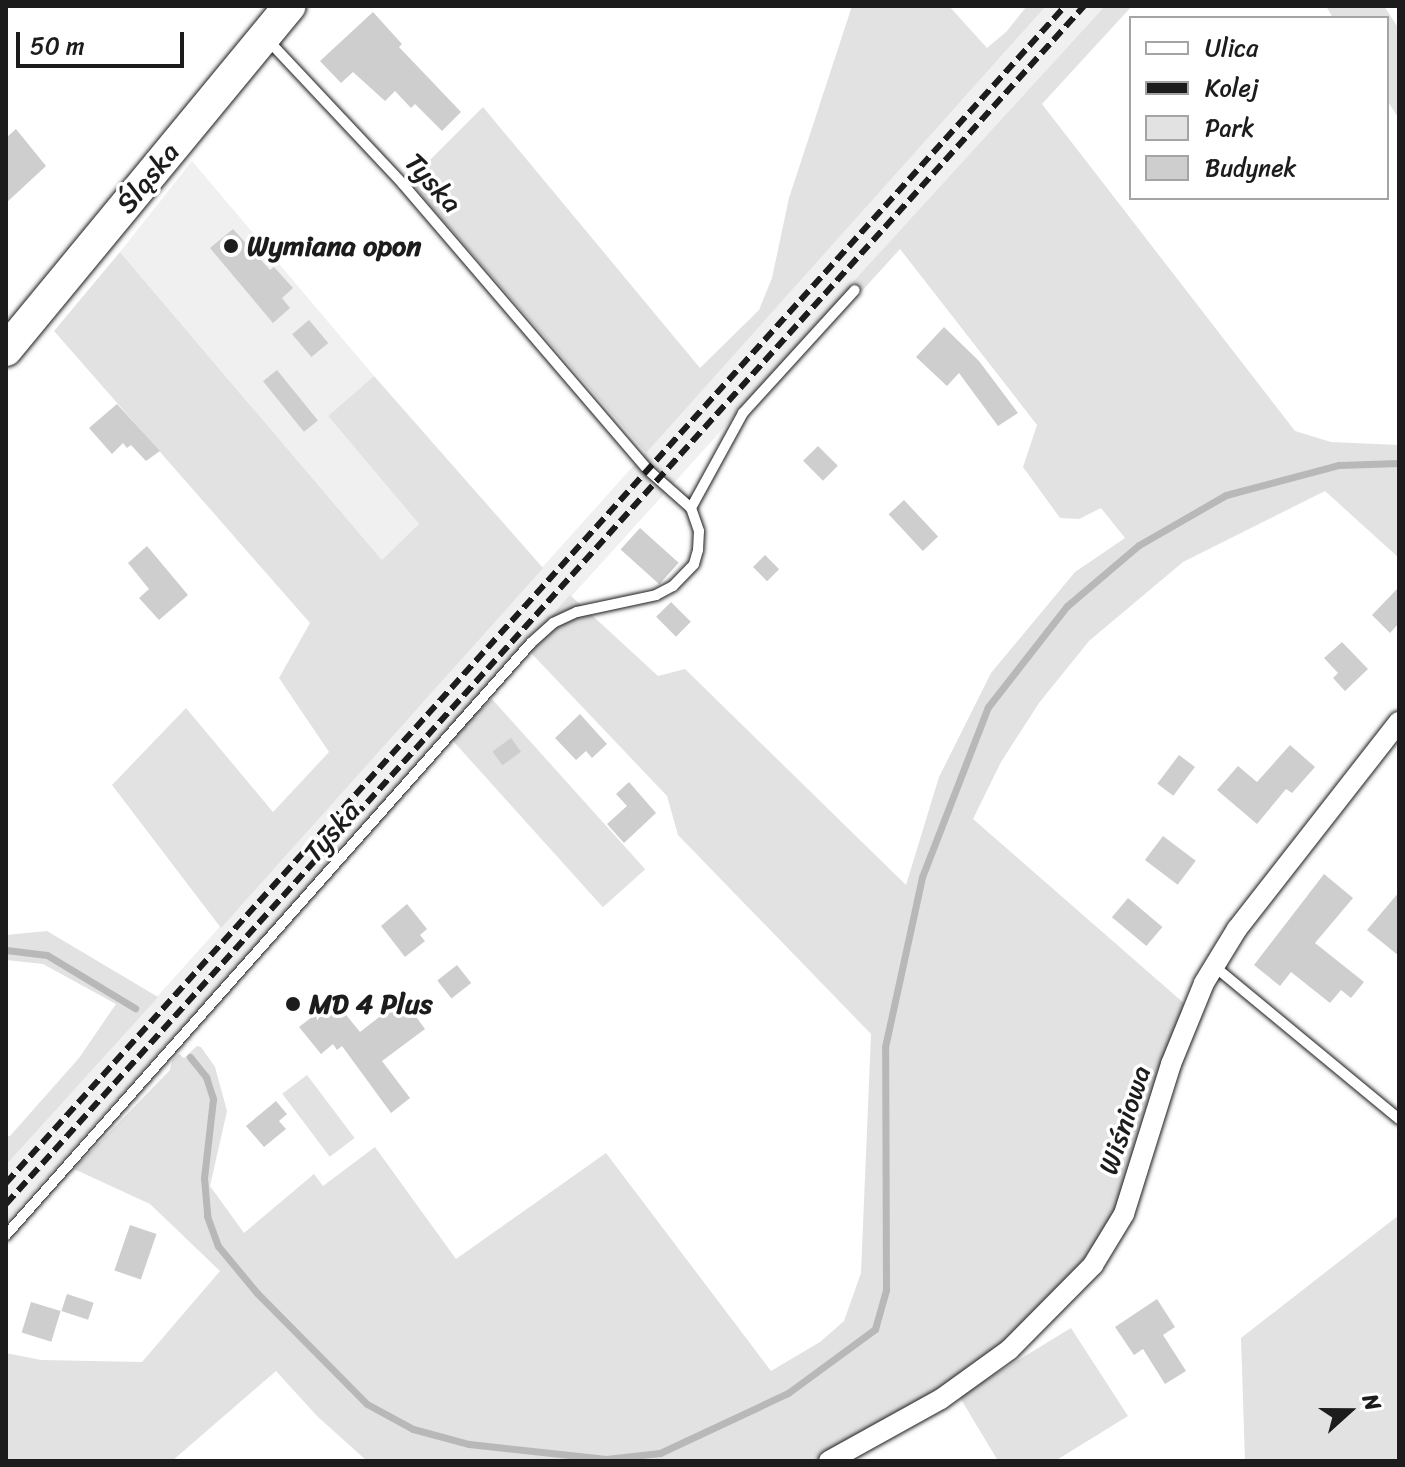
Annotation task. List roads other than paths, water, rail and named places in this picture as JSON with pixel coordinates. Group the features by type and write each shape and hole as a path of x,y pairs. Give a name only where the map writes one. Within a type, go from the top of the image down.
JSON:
{"main road":[{"name":"Śląska","path":"6,350 290,6"}],"street":[{"name":"Wiśniowa","path":"829,1461 941,1399 1009,1350 1053,1310 1093,1265 1124,1214 1171,1064 1214,966 1237,929 1399,722"}],"lane":[{"name":"Tyska","path":"6,1235 531,643 553,623 577,612 656,595 685,577 698,550 699,531 691,508 648,470 403,184 264,37"},
{"path":"691,508 743,413 855,290"},
{"path":"1214,966 1399,1119"}],"waterway":[{"path":"190,1057 206,1077 213,1099 204,1178 207,1216 218,1246 257,1293 367,1404 413,1429 469,1444 606,1459 660,1453 788,1393 875,1329 886,1290 885,1047 922,877 988,707 1067,606 1139,545 1226,495 1339,465 1399,463"},
{"path":"6,950 47,955 135,1008"}],"railway":[{"path":"6,1183 1065,6"},
{"path":"6,1204 1084,6"}],"place":[{"name":"Wymiana opon","path":"231,246"},
{"name":"MD 4 Plus","path":"293,1004"}]}
